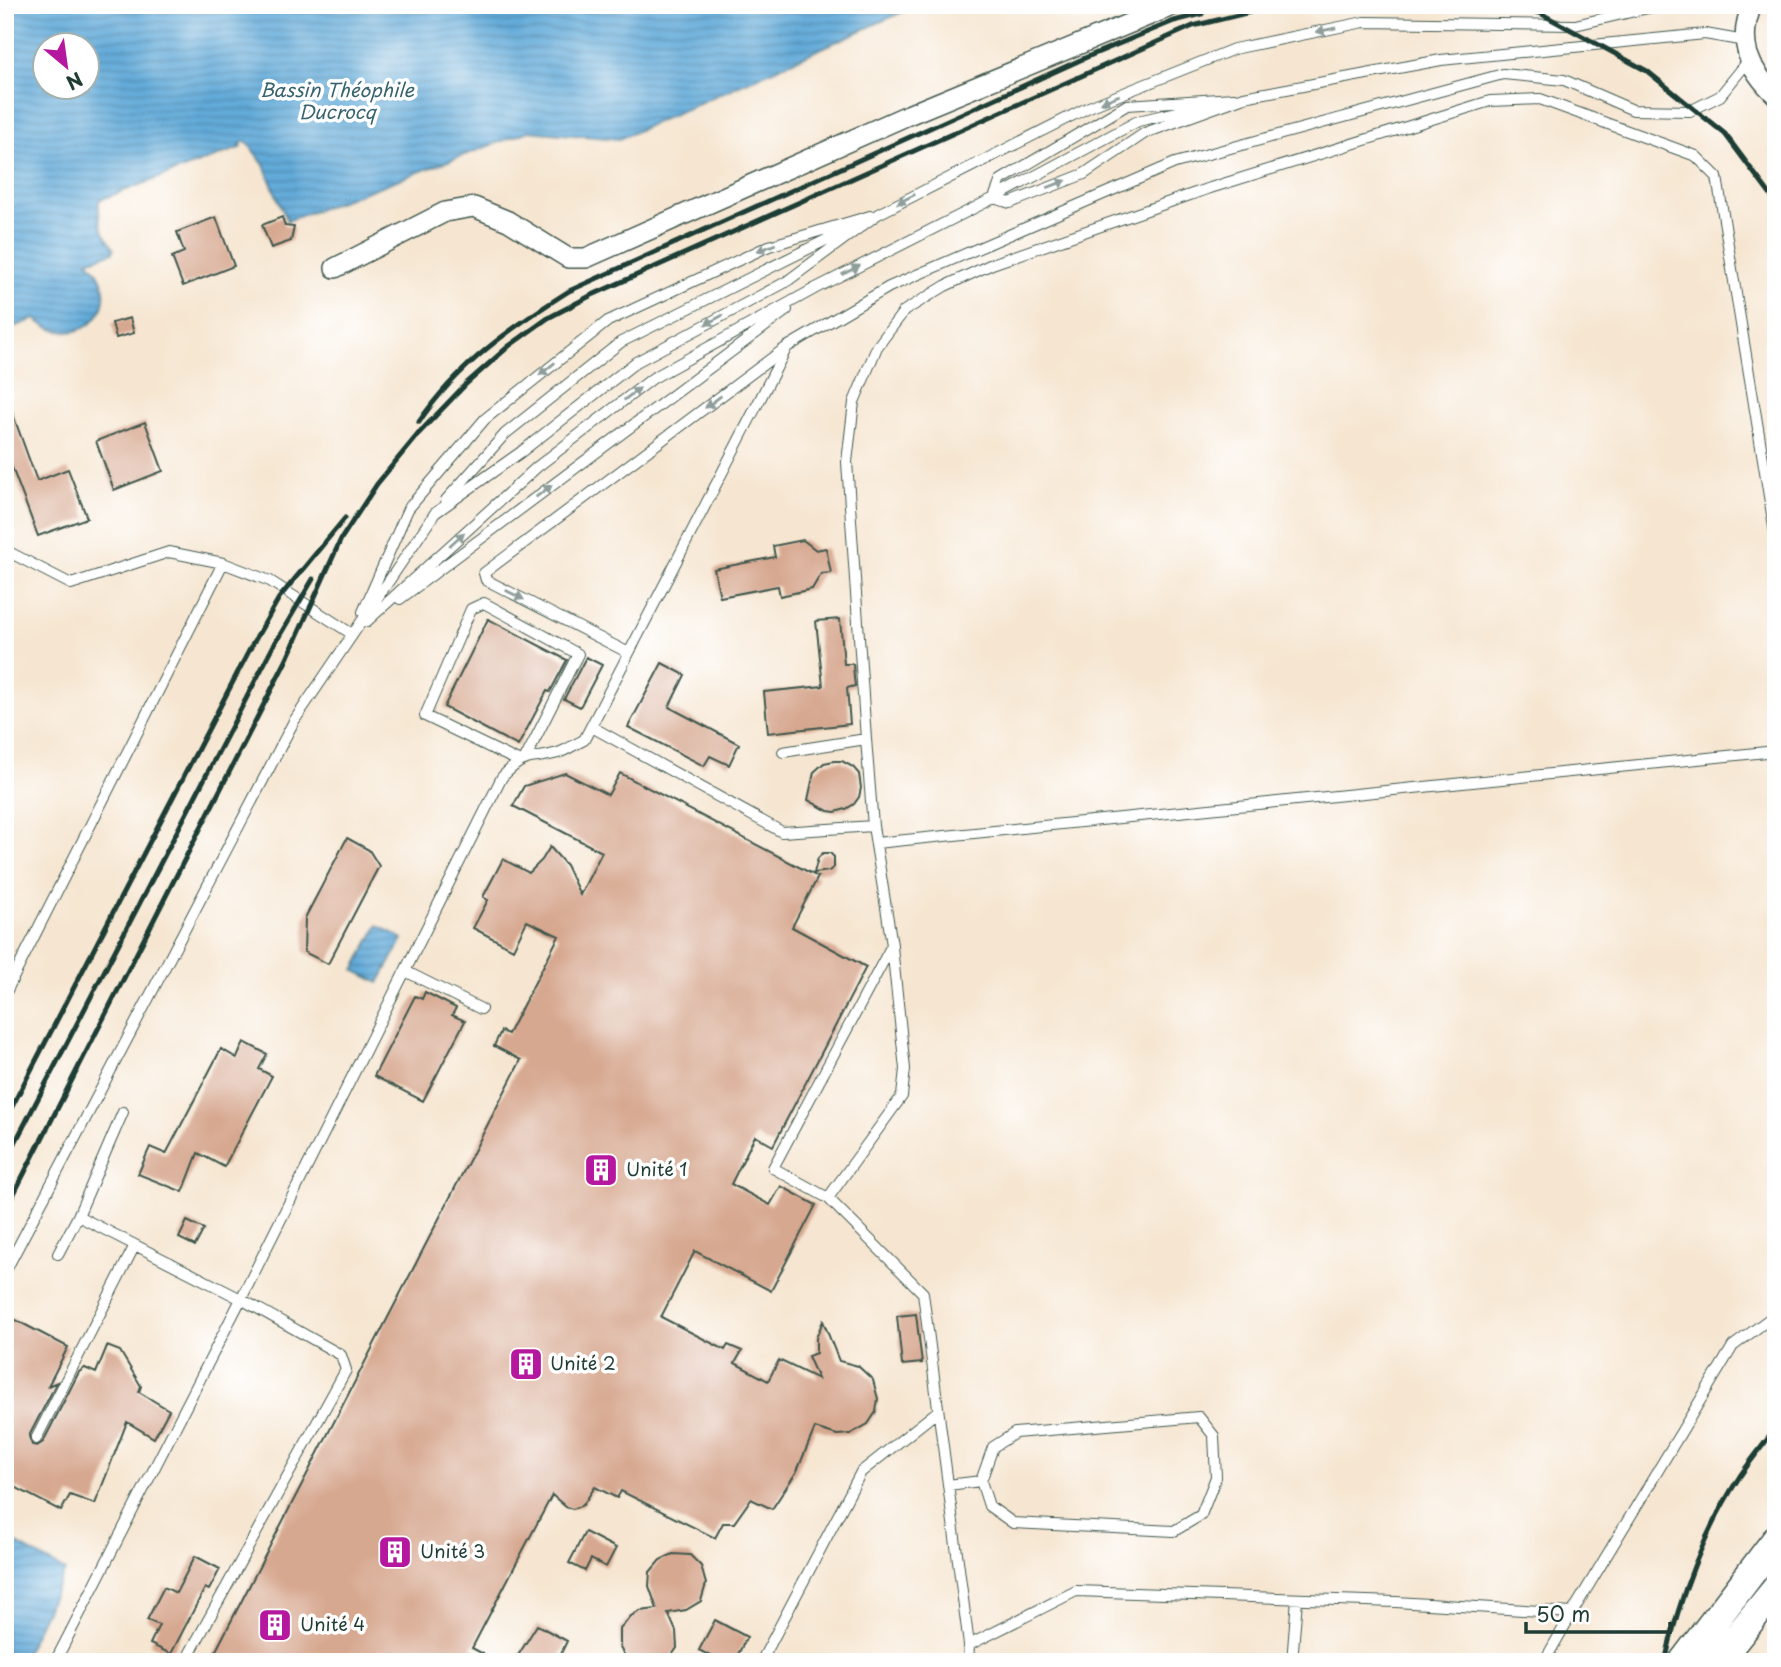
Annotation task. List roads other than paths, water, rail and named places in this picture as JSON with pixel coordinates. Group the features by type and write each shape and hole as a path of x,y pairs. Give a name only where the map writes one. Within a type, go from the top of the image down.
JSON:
{"main road":[{"path":"1683,1662 1776,1540"},
{"path":"1717,1662 1776,1589"},
{"path":"1722,1662 1776,1601"}],"street":[{"path":"335,268 445,212 474,207 508,221 568,258 586,258 908,115 1174,5"},
{"path":"1752,5 1747,18 1747,50 1759,79 1776,95"},
{"path":"1707,1662 1776,1576"}],"lane":[{"path":"5,1272 294,721 435,513 505,434 621,342 778,266 1089,107 1234,49 1364,22 1575,25 1661,5"},
{"path":"352,634 537,467 653,379 816,288 1138,121 1244,97 1441,60 1705,34 1747,50 1720,96 1690,111 1633,110 1564,80 1503,74 1175,163 889,287 787,347 484,573 486,580 629,653"},
{"path":"994,198 1010,203 1084,174 1145,133 1244,97"},
{"path":"994,198 1001,180 1127,105 1244,97"},
{"path":"828,1198 902,1096 905,1069 892,945 873,826 847,462 853,402 877,347 904,311 946,286 992,264 1207,189 1490,101 1540,99 1696,156 1717,177 1776,539"},
{"path":"435,513 521,452 636,362 786,282 878,214"},
{"path":"352,634 408,509 485,419 506,402 608,321 769,247 878,214"},
{"path":"352,634 816,288"},
{"path":"55,1662 241,1299 502,777 522,759 578,654 484,603 471,609 425,716 522,759 558,753 584,740 787,347"},
{"path":"5,550 71,584 169,552 223,563 270,581 352,634"},
{"path":"5,995 223,563"},
{"path":"592,727 782,832 873,826"},
{"path":"783,752 866,739"},
{"path":"876,843 1776,751"},
{"path":"892,945 773,1168 828,1198 923,1293 969,1646 968,1662"},
{"path":"405,971 481,1009"},
{"path":"58,1254 78,1216 123,1112"},
{"path":"78,1216 241,1299 341,1355 346,1370 185,1662"},
{"path":"36,1439 135,1245"},
{"path":"1544,1662 1733,1346 1772,1317 1776,1295"},
{"path":"761,1662 861,1472 938,1411"},
{"path":"1199,1417 1214,1436 1216,1477 1201,1515 1174,1531 1013,1523 989,1506 981,1481 993,1447 1015,1433 1199,1417"},
{"path":"948,1485 981,1481"},
{"path":"969,1646 1076,1591 1573,1613"},
{"path":"1292,1662 1297,1599"}],"water":[{"name":"Bassin Théophile Ducrocq","path":"5,5 918,5 619,139 529,131 287,221 264,165 246,141 241,143 242,147 99,200 101,226 114,249 113,252 88,261 100,276 104,292 102,306 95,319 84,328 69,332 53,329 35,319 5,330"},
{"path":"378,925 403,939 379,983 354,970"},
{"path":"5,1537 65,1571 21,1662 5,1662"}],"railway":[{"path":"5,1211 286,661 341,539 377,484 419,433 467,383 509,346 548,318 590,296 1193,26 1279,5"},
{"path":"1491,5 1540,13 1647,71 1725,134 1772,197 1776,207"},
{"path":"419,422 434,401 468,365 507,333 569,291 1087,57 1174,21 1202,14"},
{"path":"5,1120 251,647 279,598 345,518"},
{"path":"5,1162 274,645 313,579"},
{"path":"1665,1662 1685,1590 1704,1542 1740,1476 1776,1428"}],"place":[{"name":"Unité 1","path":"601,1170"},
{"name":"Unité 2","path":"526,1364"},
{"name":"Unité 3","path":"395,1552"},
{"name":"Unité 4","path":"275,1625"}]}
